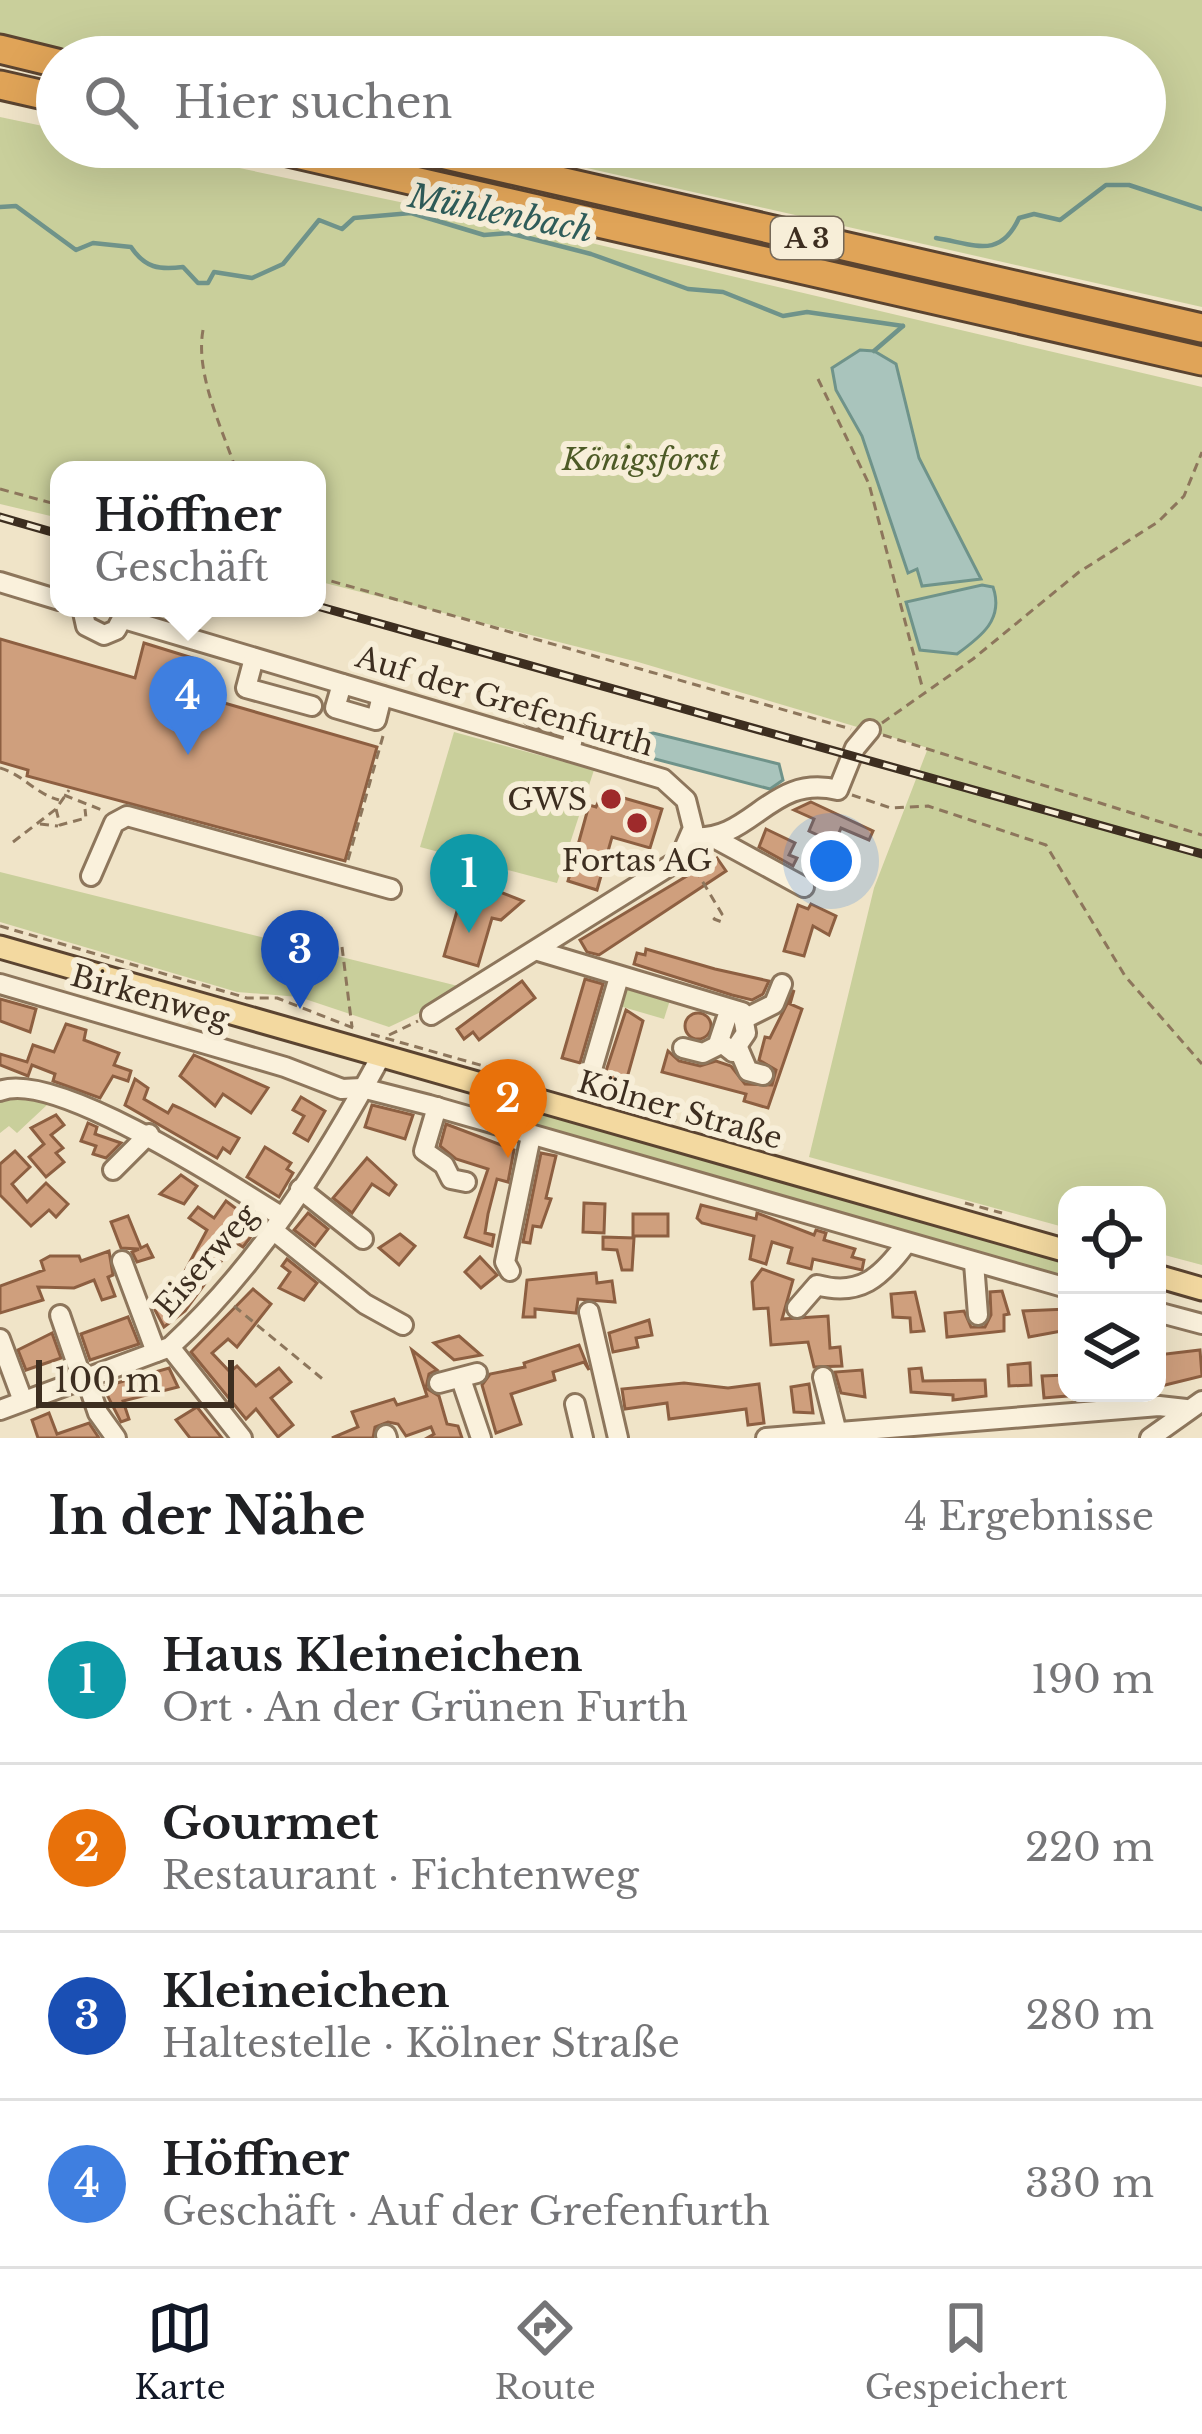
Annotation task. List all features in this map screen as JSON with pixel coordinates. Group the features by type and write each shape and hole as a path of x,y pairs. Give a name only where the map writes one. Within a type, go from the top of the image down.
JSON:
{"highway":[{"path":"0,49 36,58"},
{"path":"0,85 36,94"},
{"path":"0,95 36,97"},
{"name":"A 3","path":"357,168 1202,362"},
{"name":"A 3","path":"503,168 1202,328"}],"main road":[{"name":"Kölner Straße","path":"0,947 385,1046 1058,1247"},
{"path":"1166,1279 1202,1289"}],"street":[{"path":"0,582 50,597"},
{"name":"Auf der Grefenfurth","path":"84,617 86,626 97,634 116,630 122,617"},
{"name":"Auf der Grefenfurth","path":"133,617 673,784 686,800 688,845"},
{"path":"254,658 246,688 312,706"},
{"path":"533,716 574,729 570,751"},
{"path":"431,1016 538,951 688,845 716,839 799,786 838,790 867,733"},
{"path":"91,876 114,823 123,816 338,869 391,889"},
{"path":"716,839 804,887"},
{"path":"538,951 738,1014 774,1004 782,984"},
{"path":"593,1066 620,977"},
{"name":"Birkenweg","path":"0,984 285,1067 342,1089 362,1088 437,1107 1058,1286"},
{"path":"683,1048 703,1053 719,1045 738,1014"},
{"path":"738,1014 739,1050 748,1071 763,1075"},
{"path":"719,1045 727,1052 739,1050"},
{"name":"Eiserweg","path":"0,1410 163,1350 220,1294 278,1224 385,1046"},
{"path":"0,1091 21,1088 149,1134 278,1224 365,1304 403,1325"},
{"path":"437,1107 424,1151 444,1165 451,1179 466,1182"},
{"path":"113,1170 149,1134"},
{"path":"510,1271 505,1262 531,1136"},
{"path":"300,1189 363,1238"},
{"path":"797,1308 817,1285 845,1290 882,1276 905,1245"},
{"path":"122,1262 163,1350 242,1438"},
{"path":"974,1263 978,1315"},
{"path":"589,1312 618,1438"},
{"path":"1166,1314 1202,1324"},
{"path":"60,1315 98,1413 116,1438"},
{"path":"0,1339 23,1401"},
{"path":"439,1383 469,1376 482,1438"},
{"path":"823,1377 846,1432"},
{"path":"575,1404 583,1438"},
{"path":"766,1438 935,1429 1194,1405"},
{"path":"1150,1438 1194,1405"}],"path":[{"path":"203,330 200,346 208,386 233,461"},
{"path":"818,379 853,442 868,484 923,691"},
{"path":"867,733 973,659 1079,572 1157,521 1184,496 1202,452"},
{"path":"0,489 50,503"},
{"path":"326,580 773,704 1202,835"},
{"path":"338,869 388,697"},
{"path":"0,768 20,773 32,789 84,800 86,818 46,829 39,822"},
{"path":"13,842 56,809 69,790"},
{"path":"838,790 891,808 928,806 1046,845 1125,976 1202,1064"},
{"path":"85,807 113,812"},
{"path":"56,809 60,825"},
{"path":"688,845 722,914 714,919 722,922"},
{"path":"0,926 247,998 297,1004 385,1046 551,1085"},
{"path":"342,947 352,1027"},
{"path":"385,1046 431,1016"},
{"path":"640,1111 770,1148"},
{"path":"947,1198 1010,1216"},
{"path":"220,1294 326,1381"}],"green space":[{"path":"0,0 1202,0 1202,307 587,168 1166,168 1166,36 36,36 36,43 0,35"},
{"name":"Königsforst","path":"0,117 36,125 36,168 239,168 570,238 1202,387 1202,1265 1166,1255 1166,1186 1058,1186 1058,1226 809,1157 874,888 928,748 638,662 326,583 326,461 50,461 50,516 0,504","holes":["896,365 919,458 980,578 918,568 907,573 862,436 836,390"]},
{"path":"454,732 594,770 557,883 420,847"},
{"path":"0,872 470,989 389,1027 299,997 237,992 0,922"},
{"path":"625,987 670,1000 664,1019 616,1005"},
{"path":"13,1096 48,1104 17,1133 9,1126 0,1133 0,1101"},
{"path":"502,1102 1058,1256 1058,1276 533,1125 535,1116 501,1106"}],"water":[{"path":"860,350 874,351 896,364 919,458 981,579 922,586 917,569 908,573 862,436 836,390 832,368"},
{"path":"982,585 993,587 996,608 982,633 957,654 920,650 906,602"},
{"path":"653,733 779,764 783,780 770,789 636,754 644,735"}],"building":[{"path":"0,639 135,678 144,643 196,659 186,692 377,747 345,861 27,776 28,770 0,762"},
{"path":"603,792 662,809 650,848 612,837 597,890 568,881 589,805 596,807"},
{"path":"811,802 873,831 869,840 841,828 835,843 809,831 814,819 794,810"},
{"path":"766,829 795,843 789,855 797,858 793,866 759,847"},
{"path":"717,858 726,871 599,955 587,952 580,940"},
{"path":"464,887 493,896 495,890 523,901 501,920 492,918 478,966 444,956"},
{"path":"811,904 836,916 829,935 813,926 804,956 784,951 798,905 808,909"},
{"path":"646,949 769,981 763,994 752,1000 732,995 634,964 637,953 645,955"},
{"path":"585,979 603,984 580,1063 562,1058"},
{"path":"522,981 535,998 479,1040 473,1032 464,1039 457,1029"},
{"path":"794,990 790,1004 802,1009 768,1108 744,1101 746,1094 662,1072 668,1051 679,1061 700,1066 716,1061 731,1066 745,1084 772,1085 776,1070 759,1060 765,1037 770,1038"},
{"path":"0,999 36,1009 30,1032 0,1021"},
{"path":"626,1010 643,1021 627,1078 619,1075 618,1081 606,1078 606,1071"},
{"path":"698,1013 711,1026 698,1039 685,1026"},
{"path":"66,1024 86,1030 84,1040 119,1053 114,1065 131,1071 128,1081 113,1076 100,1098 53,1081 55,1074 32,1065 28,1076 0,1065 0,1054 27,1062 33,1045 54,1052"},
{"path":"194,1055 268,1088 251,1113 223,1094 215,1106 180,1076"},
{"path":"135,1079 148,1088 144,1099 168,1113 173,1105 239,1138 230,1153 223,1148 217,1158 125,1105"},
{"path":"301,1097 325,1111 308,1141 294,1133 304,1116 293,1110"},
{"path":"372,1105 413,1115 405,1139 365,1127"},
{"path":"56,1115 64,1125 51,1135 63,1148 56,1153 64,1162 46,1177 29,1157 44,1144 31,1128"},
{"path":"88,1123 97,1127 95,1134 121,1143 106,1158 93,1154 96,1146 81,1141"},
{"path":"446,1124 514,1150 508,1182 497,1179 488,1214 485,1233 494,1235 492,1246 465,1237 488,1169 456,1159 440,1146"},
{"path":"265,1147 291,1163 287,1169 293,1173 279,1197 247,1177"},
{"path":"15,1151 30,1167 12,1184 27,1202 46,1183 68,1204 56,1217 49,1210 31,1226 0,1195 0,1164"},
{"path":"541,1153 556,1156 546,1198 551,1199 541,1227 533,1226 530,1243 523,1242"},
{"path":"367,1158 396,1185 389,1195 372,1184 352,1213 333,1198"},
{"path":"181,1175 197,1186 184,1204 160,1194"},
{"path":"226,1201 259,1226 243,1247 225,1236 225,1256 185,1311 164,1327 155,1310 161,1305 157,1300 177,1286 207,1230 189,1218 198,1207 214,1218"},
{"path":"584,1203 605,1204 604,1233 583,1232"},
{"path":"701,1205 756,1219 757,1213 814,1235 816,1230 826,1233 824,1240 855,1249 852,1257 864,1260 862,1270 813,1259 811,1269 788,1263 792,1248 772,1242 766,1264 750,1259 754,1236 702,1223 697,1218"},
{"path":"308,1213 328,1229 315,1246 294,1230"},
{"path":"633,1214 668,1214 668,1236 633,1236"},
{"path":"128,1216 141,1248 147,1245 153,1257 137,1262 132,1252 139,1249 121,1248 111,1222"},
{"path":"400,1234 415,1246 399,1265 379,1248"},
{"path":"603,1237 634,1238 632,1270 622,1270 617,1250 603,1249"},
{"path":"109,1251 113,1275 108,1277 115,1296 102,1300 94,1280 74,1288 38,1287 43,1300 0,1313 0,1286 44,1270 41,1261 50,1256 79,1256 81,1261"},
{"path":"480,1257 497,1275 481,1288 465,1272"},
{"path":"287,1259 317,1283 304,1300 279,1288 290,1272 282,1266"},
{"path":"762,1269 793,1280 782,1319 828,1316 830,1348 840,1347 842,1366 814,1367 808,1342 771,1345 768,1308 754,1309 752,1282"},
{"path":"596,1273 597,1283 612,1281 615,1302 578,1299 576,1313 535,1309 535,1317 523,1317 527,1280"},
{"path":"253,1289 271,1304 237,1347 228,1339 212,1353 230,1372 237,1366 256,1386 279,1368 291,1382 271,1398 293,1425 278,1437 256,1409 246,1419 191,1352"},
{"path":"1002,1291 1009,1314 1004,1315 1004,1331 947,1337 945,1313 964,1311 971,1327 985,1327 991,1315 990,1292"},
{"path":"915,1292 924,1331 911,1332 910,1318 893,1317 891,1294"},
{"path":"1058,1309 1058,1332 1029,1337 1023,1311"},
{"path":"128,1317 139,1344 90,1360 81,1334"},
{"path":"649,1320 652,1335 636,1338 638,1347 613,1352 609,1333"},
{"path":"52,1333 61,1358 26,1370 18,1350"},
{"path":"459,1336 481,1355 454,1360 434,1343"},
{"path":"579,1345 589,1370 584,1362 553,1372 555,1380 511,1394 521,1424 496,1433 482,1385 490,1374 525,1367 524,1363"},
{"path":"412,1350 437,1370 429,1374 426,1388 439,1396 447,1424 458,1426 462,1438 427,1438 434,1434 431,1427 406,1436 398,1424 388,1422 375,1427 373,1438 332,1438 358,1427 352,1412 394,1399 397,1405 427,1396"},
{"path":"1200,1350 1202,1376 1166,1385 1166,1354"},
{"path":"1030,1363 1031,1385 1009,1386 1008,1365"},
{"path":"169,1368 178,1387 123,1401 129,1419 121,1422 103,1387"},
{"path":"921,1368 923,1381 985,1380 986,1396 953,1400 953,1395 911,1392 909,1369"},
{"path":"862,1370 865,1397 841,1393 835,1372"},
{"path":"1058,1375 1058,1397 1044,1398 1042,1376"},
{"path":"684,1383 728,1388 759,1384 764,1423 748,1425 746,1409 669,1419 667,1403 625,1409 622,1389"},
{"path":"809,1384 813,1413 794,1412 791,1387"},
{"path":"197,1407 222,1438 190,1438 176,1420"},
{"path":"49,1413 57,1434 89,1423 99,1438 38,1438 32,1420"}],"waterway":[{"name":"Mühlenbach","path":"936,238 994,244 1012,231 1019,218 1034,214 1060,220 1106,185 1129,185 1202,209"},
{"name":"Mühlenbach","path":"0,207 16,206 76,250 93,243 131,247 153,266 183,267 198,283 208,283 214,272 252,278 283,264 319,220 342,229 354,218 411,213 484,235 509,233 591,254 688,289 723,292 783,316 807,312 903,326"},
{"path":"874,351 903,326"}],"railway":[{"path":"0,517 50,531"},
{"path":"326,609 1202,854"}],"place":[{"name":"Höffner","path":"188,755"},
{"name":"GWS","path":"611,799"},
{"name":"Fortas AG","path":"637,823"},
{"name":"Haus Kleineichen","path":"469,933"},
{"name":"Kleineichen","path":"300,1009"},
{"name":"Gourmet","path":"508,1158"}]}
